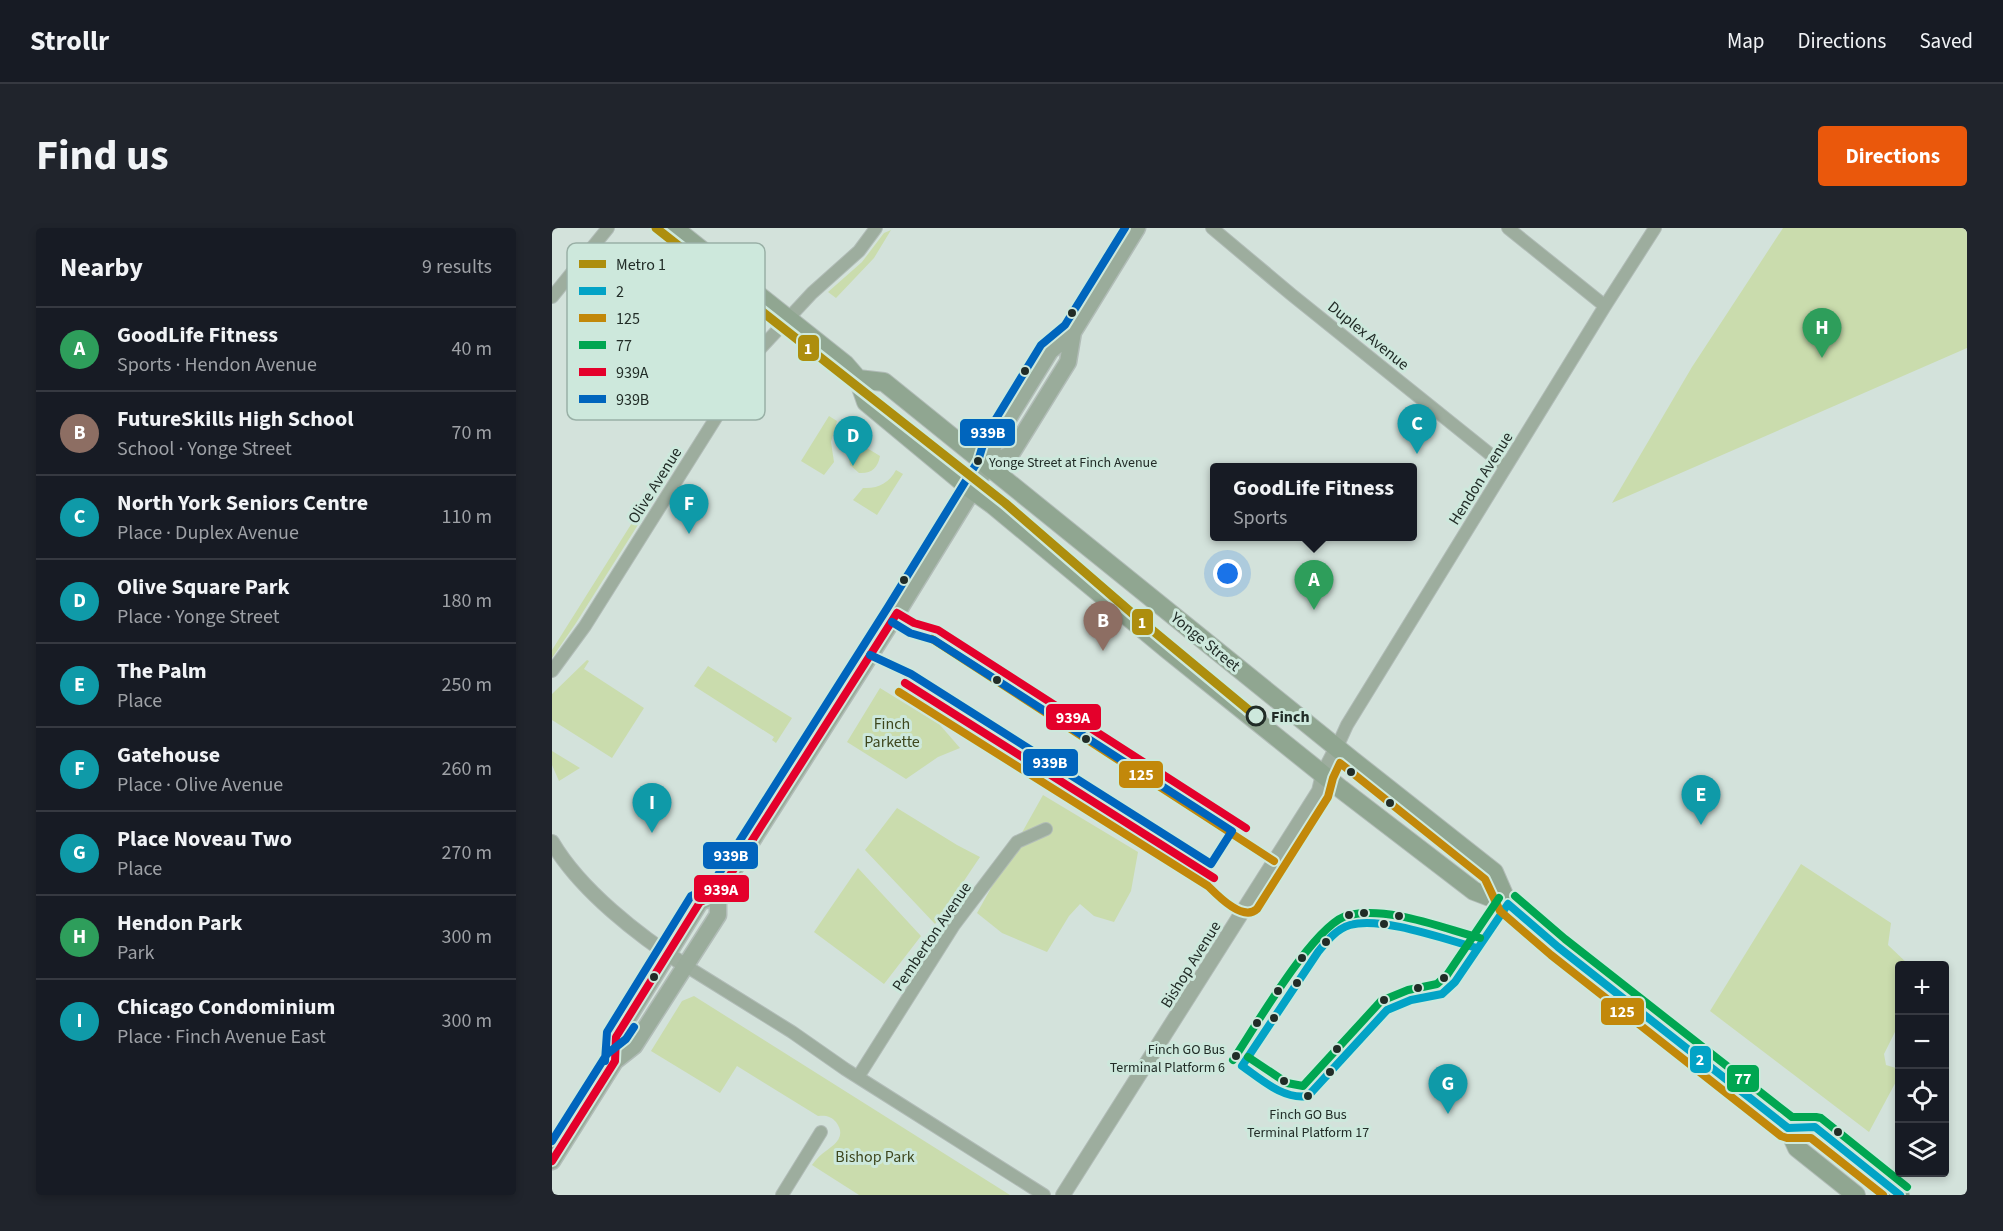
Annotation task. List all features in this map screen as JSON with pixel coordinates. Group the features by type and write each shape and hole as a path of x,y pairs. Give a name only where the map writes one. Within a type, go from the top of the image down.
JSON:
{"main road":[{"name":"Yonge Street","path":"674,228 693,243"},
{"path":"552,1161 615,1061 634,1046 718,915 718,894 897,613 988,465 995,440 1050,351 1073,332 1137,228"},
{"name":"Yonge Street","path":"765,301 845,364 858,379 866,402 972,490 1323,774 1474,891 1508,904 1558,947 1788,1128 1797,1148 1856,1195"},
{"name":"Yonge Street","path":"858,379 884,382 1494,872 1508,904"},
{"path":"615,1061 616,1037 700,902 718,894"},
{"path":"1788,1128 1815,1127 1900,1195"}],"street":[{"path":"596,243 608,228"},
{"name":"Olive Avenue","path":"765,344 812,293 860,251 876,228"},
{"name":"Duplex Avenue","path":"1212,228 1506,467"},
{"path":"1508,228 1605,306"},
{"name":"Hendon Avenue","path":"1336,747 1347,724 1655,228"},
{"path":"552,297 567,279"},
{"name":"Olive Avenue","path":"552,671 585,626 715,420"},
{"name":"Bishop Avenue","path":"1063,1195 1319,791 1323,774 1336,747"},
{"name":"Pemberton Avenue","path":"858,1077 954,925 1017,842 1046,829"},
{"path":"552,842 582,882 598,898 668,954 1044,1195"},
{"path":"782,1195 821,1132"}],"green space":[{"path":"1783,228 1967,228 1967,348 1612,503 1692,367"},
{"path":"891,230 874,258 836,298 828,292 862,262 884,233"},
{"path":"829,416 837,421 831,442 834,462 824,475 801,461"},
{"path":"857,442 880,456 876,467 870,471 859,473 850,465 848,453"},
{"path":"896,470 903,474 877,515 853,500 863,488 882,484"},
{"path":"647,499 646,512 552,658 552,650"},
{"path":"587,660 589,661 584,669 644,708 612,758 552,720 552,694"},
{"path":"708,666 792,718 776,743 772,740 774,737 694,686"},
{"name":"Finch Parkette","path":"880,688 940,725 960,748 938,757 906,779 847,742"},
{"path":"552,751 580,768 559,781 552,765"},
{"path":"1043,795 1138,852 1131,891 1114,922 1094,916 1080,904 1069,916 1047,952 1002,933 977,913"},
{"path":"897,808 980,857 935,924 865,850"},
{"path":"1801,864 1891,923 1888,945 1905,961 1895,961 1895,1032 1884,1054 1886,1065 1895,1068 1895,1083 1869,1132 1710,1011"},
{"path":"858,868 921,936 884,984 814,932"},
{"name":"Bishop Park","path":"694,996 1010,1195 859,1195 812,1165 819,1156 834,1145 839,1137 839,1128 832,1118 818,1116 737,1066 720,1093 651,1051 682,1001"}],"metro line":[{"name":"1","path":"656,228 675,243"},
{"name":"1","path":"765,314 1005,503 1257,717"}],"transit line":[{"name":"939B","path":"605,1061 607,1032 691,896 711,886 978,461 986,435 1041,345 1065,325 1125,228"},
{"name":"939A","path":"897,613 914,623 938,630 1246,828"},
{"name":"939A","path":"552,1161 615,1061 616,1037 700,902 718,894 897,613"},
{"name":"939B","path":"870,655 911,674 1211,864 1232,831 934,640 910,633 892,622"},
{"name":"125","path":"932,639 1274,861"},
{"name":"939A","path":"905,683 1214,878"},
{"name":"125","path":"899,692 1208,886 1231,906 1245,912 1257,909 1328,797 1340,763 1485,879 1500,911 1551,955 1781,1136 1811,1138 1883,1195"},
{"name":"77","path":"1515,896 1565,939 1792,1117 1821,1118 1907,1187"},
{"name":"77","path":"1248,1057 1287,1083 1303,1086 1381,1001 1408,990 1437,984 1447,975 1499,898"},
{"name":"2","path":"1508,904 1558,947 1788,1128 1815,1127 1900,1195"},
{"name":"2","path":"1242,1066 1281,1092 1308,1096 1387,1010 1411,1000 1442,994 1455,982 1508,904"},
{"name":"77","path":"1233,1060 1286,978 1303,956 1319,936 1335,922 1349,915 1381,913 1432,924 1480,938"},
{"name":"2","path":"1242,1066 1318,952 1332,936 1345,927 1363,923 1395,926 1477,948"},
{"name":"939B","path":"552,1141 607,1054 626,1039 634,1027"}],"place":[{"name":"Hendon Park","path":"1822,358"},
{"name":"North York Seniors Centre","path":"1417,454"},
{"name":"Yonge Street at Finch Avenue","path":"978,461"},
{"name":"Olive Square Park","path":"853,466"},
{"name":"Gatehouse","path":"689,534"},
{"name":"GoodLife Fitness","path":"1314,610"},
{"name":"FutureSkills High School","path":"1103,651"},
{"name":"Finch","path":"1256,716"},
{"name":"The Palm","path":"1701,825"},
{"name":"Chicago Condominium","path":"652,833"},
{"name":"Finch GO Bus Terminal Platform 6","path":"1236,1056"},
{"name":"Finch GO Bus Terminal Platform 17","path":"1308,1096"},
{"name":"Place Noveau Two","path":"1448,1114"}]}
